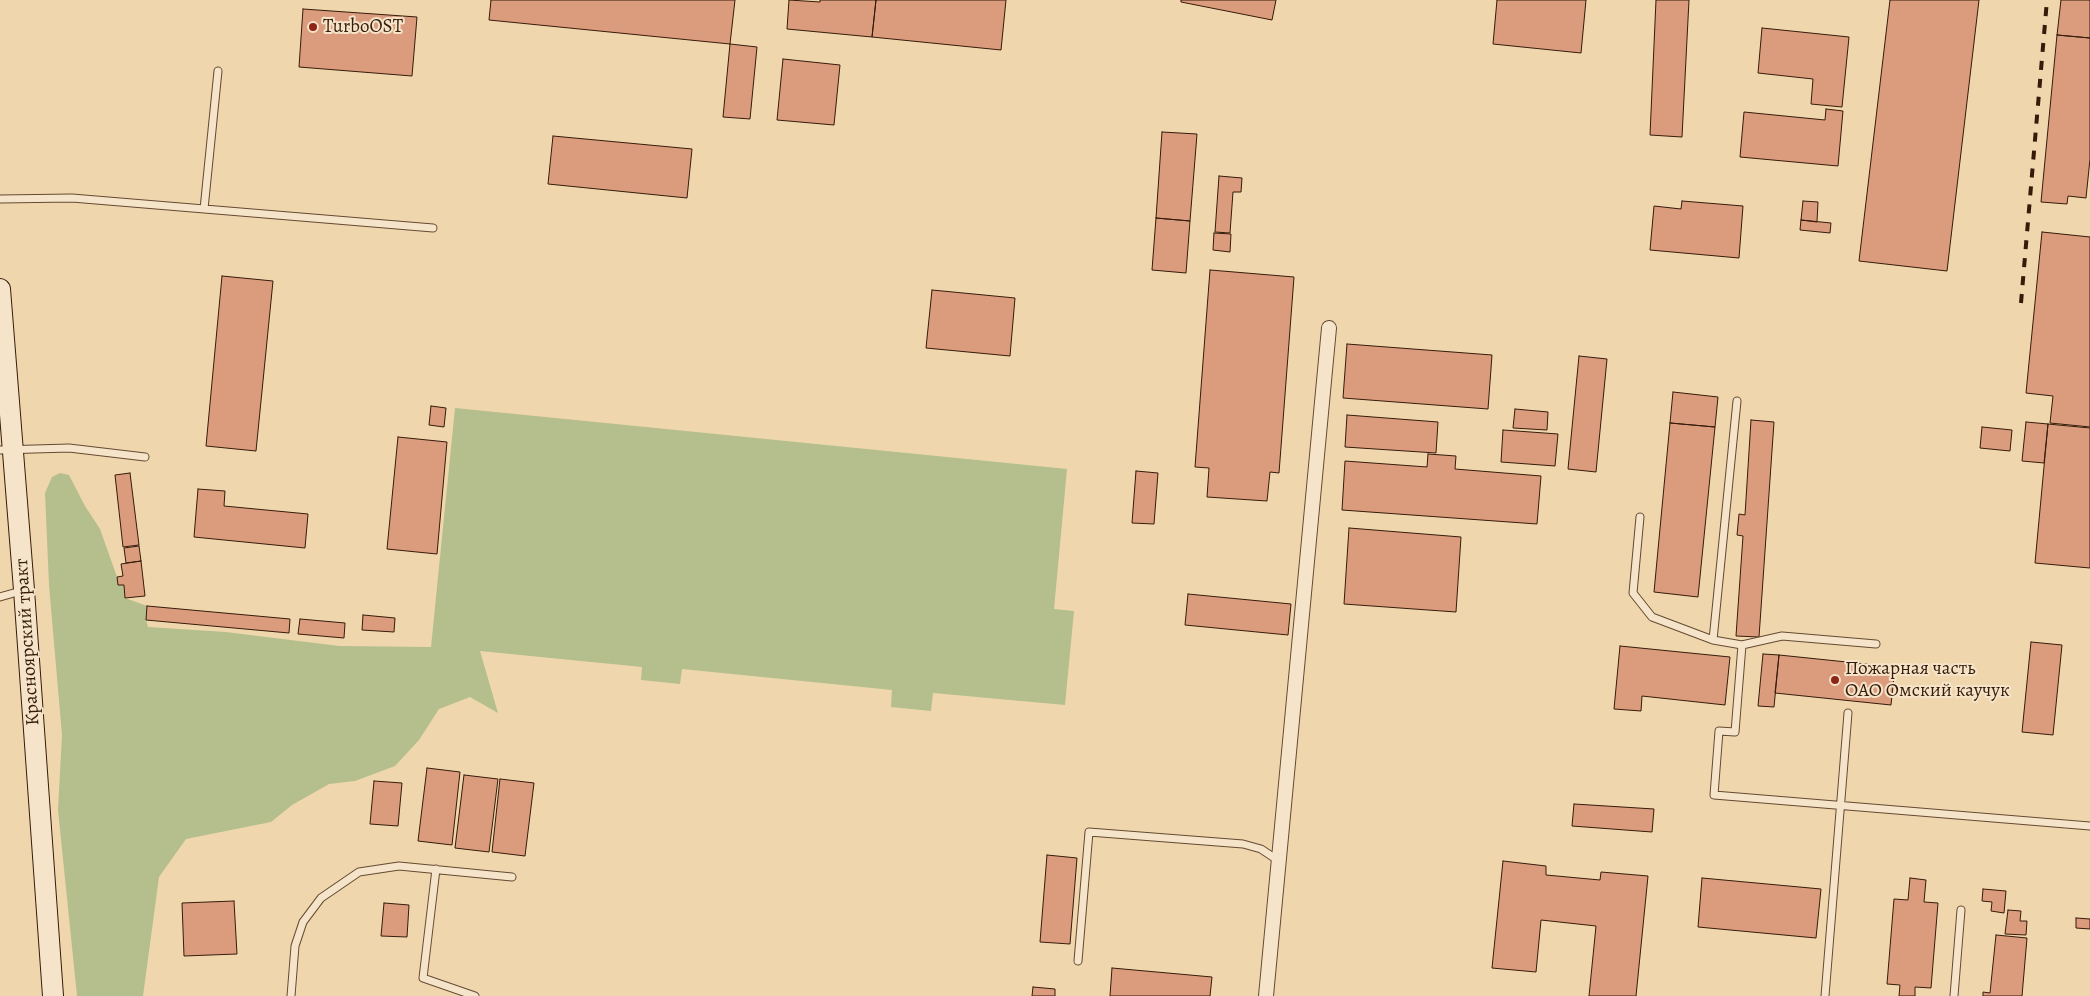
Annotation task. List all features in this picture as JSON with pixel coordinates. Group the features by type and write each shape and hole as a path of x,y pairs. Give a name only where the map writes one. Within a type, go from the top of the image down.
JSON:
{"main road":[{"name":"Красноярский тракт","path":"0,289 7,449 24,590 53,996"}],"street":[{"path":"1266,996 1329,328"}],"lane":[{"path":"204,209 218,71"},
{"path":"0,199 72,198 433,228"},
{"path":"1713,640 1737,400"},
{"path":"7,449 69,448 145,457"},
{"path":"1640,517 1633,593 1652,616 1713,640 1742,645 1782,636 1876,644"},
{"path":"0,597 24,590"},
{"path":"1742,645 1735,732 1719,731 1714,795 2090,826"},
{"path":"1825,996 1848,713"},
{"path":"1078,961 1089,832 1243,844 1260,848 1279,861"},
{"path":"291,996 296,946 303,922 321,898 360,872 399,866 512,877"},
{"path":"436,870 423,978 476,996"},
{"path":"1954,996 1961,910"}],"green space":[{"path":"455,408 1067,469 1054,609 1074,611 1065,705 933,693 931,711 891,707 892,690 682,669 680,684 641,680 642,667 480,651 498,713 470,697 439,709 419,740 395,766 355,781 329,784 292,805 271,822 186,839 159,877 143,996 77,996 58,810 62,735 49,585 45,493 52,477 60,473 69,475 85,506 100,529 118,585 124,585 125,598 147,606 146,620 148,627 226,632 339,646 431,647"}],"building":[{"path":"491,0 735,0 730,44 489,20"},
{"path":"789,0 820,2 820,0 876,0 872,37 787,29"},
{"path":"876,0 1006,0 1001,50 872,37"},
{"path":"1181,0 1276,0 1272,20 1181,2"},
{"path":"1497,0 1586,0 1581,53 1493,44"},
{"path":"1656,0 1689,0 1682,137 1650,135"},
{"path":"1890,0 1979,0 1947,271 1859,261"},
{"path":"2061,0 2090,0 2090,38 2057,35"},
{"path":"303,9 417,17 412,76 299,67"},
{"path":"1762,28 1849,37 1842,107 1811,104 1813,79 1758,73"},
{"path":"2057,35 2090,38 2090,159 2086,198 2068,196 2067,204 2041,202"},
{"path":"730,44 757,47 750,119 723,117"},
{"path":"783,59 840,65 834,125 777,120"},
{"path":"1826,109 1843,111 1838,166 1740,157 1744,112 1825,120"},
{"path":"1162,132 1197,134 1190,221 1156,218"},
{"path":"553,136 692,149 687,198 548,184"},
{"path":"1219,176 1242,178 1241,192 1233,192 1230,233 1215,232"},
{"path":"1682,201 1743,206 1739,258 1650,250 1654,206 1681,209"},
{"path":"1803,201 1818,202 1817,222 1801,220"},
{"path":"1156,218 1190,221 1186,273 1152,270"},
{"path":"1801,220 1831,223 1830,233 1800,230"},
{"path":"2042,232 2090,237 2090,427 2050,423 2053,396 2026,393"},
{"path":"1214,233 1231,234 1230,252 1213,250"},
{"path":"1210,270 1294,277 1279,473 1270,472 1267,501 1207,497 1209,468 1195,467"},
{"path":"222,276 273,281 256,451 206,446"},
{"path":"932,290 1015,298 1010,356 926,348"},
{"path":"1347,344 1492,355 1488,409 1343,398"},
{"path":"1579,356 1607,359 1596,472 1568,469"},
{"path":"1673,392 1718,397 1715,427 1670,423"},
{"path":"431,406 446,408 444,427 429,425"},
{"path":"1515,409 1548,412 1547,430 1513,428"},
{"path":"1347,415 1438,422 1436,453 1345,447"},
{"path":"1751,420 1774,422 1759,637 1736,636 1743,536 1737,535 1739,514 1745,515"},
{"path":"2026,422 2048,424 2044,463 2022,461"},
{"path":"1670,423 1715,427 1698,597 1654,592"},
{"path":"2048,424 2090,428 2090,568 2035,563"},
{"path":"1982,427 2012,430 2010,451 1980,448"},
{"path":"1503,430 1558,434 1555,466 1501,462"},
{"path":"398,437 447,442 437,554 387,549"},
{"path":"1428,454 1456,456 1455,469 1541,476 1537,524 1342,510 1345,461 1427,467"},
{"path":"1136,471 1158,473 1154,524 1132,523"},
{"path":"130,473 139,545 123,547 115,475"},
{"path":"198,489 225,491 224,506 308,514 305,548 194,537"},
{"path":"1349,528 1461,537 1456,612 1344,604"},
{"path":"139,546 141,561 126,563 124,548"},
{"path":"141,561 145,596 125,598 124,585 118,585 117,577 123,576 121,564"},
{"path":"1188,594 1291,604 1288,635 1185,625"},
{"path":"147,606 290,619 289,633 146,620"},
{"path":"363,615 395,618 394,632 362,630"},
{"path":"300,619 345,623 344,638 298,634"},
{"path":"2031,642 2062,645 2053,735 2022,732"},
{"path":"1620,646 1730,657 1725,705 1642,696 1641,711 1614,709"},
{"path":"1763,654 1779,655 1774,707 1758,706"},
{"name":"Пожарная часть ОАО Омский каучук","path":"1779,655 1895,667 1891,705 1775,693"},
{"path":"427,768 460,772 452,845 418,841"},
{"path":"464,775 498,779 489,852 455,848"},
{"path":"500,779 534,783 525,856 492,852"},
{"path":"374,781 402,783 398,826 370,824"},
{"path":"1574,804 1654,809 1652,832 1572,826"},
{"path":"1047,855 1077,858 1070,944 1040,942"},
{"path":"1503,861 1546,866 1546,875 1600,880 1601,872 1648,876 1636,996 1589,996 1596,926 1541,920 1536,972 1492,968"},
{"path":"1702,878 1821,889 1816,938 1698,927"},
{"path":"1910,878 1926,880 1924,902 1938,903 1931,988 1915,987 1915,996 1899,996 1900,985 1887,984 1894,899 1908,900"},
{"path":"1983,889 2006,891 2004,913 1991,911 1992,902 1982,901"},
{"path":"234,901 237,954 184,956 182,903"},
{"path":"384,903 409,905 407,937 381,936"},
{"path":"2008,910 2021,911 2020,921 2027,921 2026,935 2005,934"},
{"path":"2076,918 2090,919 2090,929 2076,928"},
{"path":"1996,935 2027,938 2022,996 1983,996 1983,992 1990,993"},
{"path":"1112,968 1212,977 1210,996 1110,996"},
{"path":"1033,987 1055,989 1055,996 1032,996"}],"railway":[{"path":"2021,303 2047,0"}],"place":[{"name":"TurboOST","path":"313,27"},
{"name":"Пожарная часть ОАО Омский каучук","path":"1835,680"}]}
